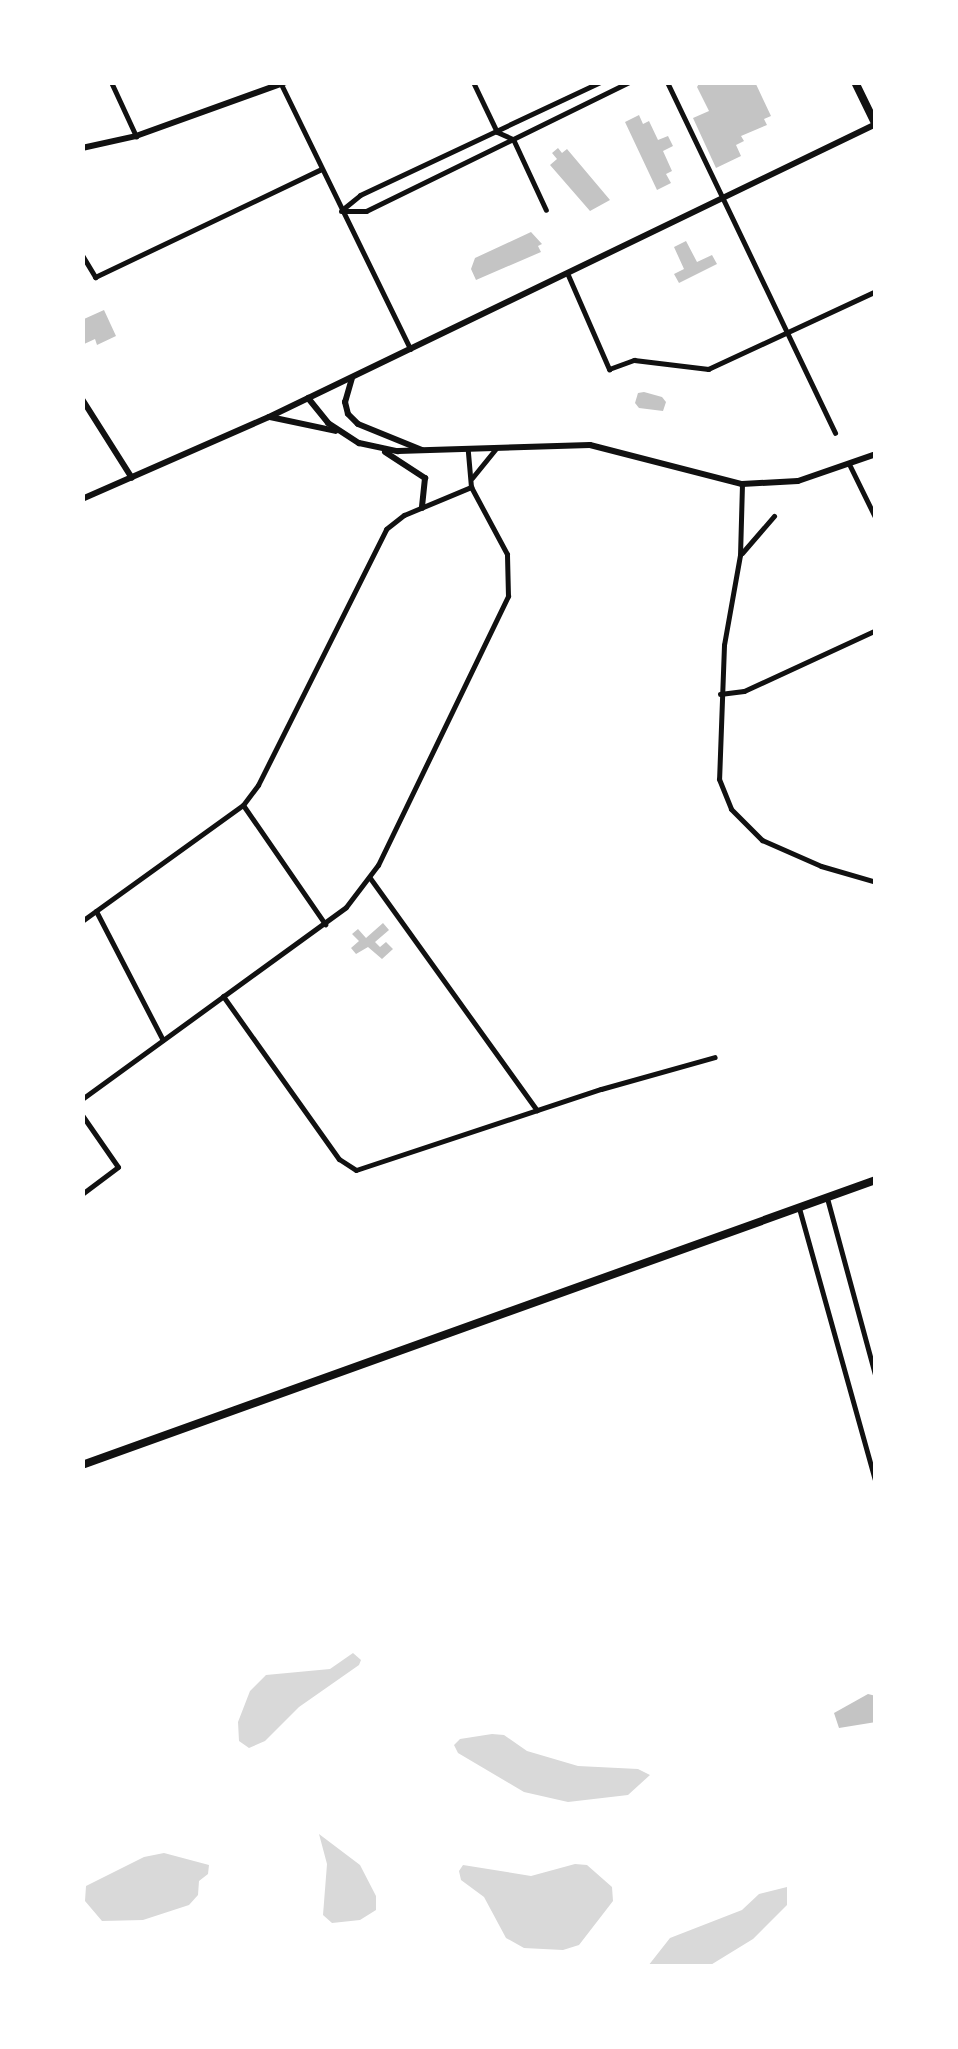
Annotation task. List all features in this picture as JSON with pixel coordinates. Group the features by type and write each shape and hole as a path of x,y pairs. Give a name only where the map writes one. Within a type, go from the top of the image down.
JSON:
{"main road":[{"path":"855,82 875,124"},
{"path":"82,1465 876,1180"}],"street":[{"path":"111,82 136,136"},
{"path":"473,82 497,132 513,140 546,210"},
{"path":"341,211 360,195 600,82"},
{"path":"341,211 366,211 629,82"},
{"path":"667,82 834,433"},
{"path":"82,148 136,136 283,83 410,349"},
{"path":"82,498 352,378 875,124"},
{"path":"82,255 95,277 321,169"},
{"path":"568,274 609,369 634,360 708,369 876,290"},
{"path":"352,378 345,402 348,414 358,424 423,451"},
{"path":"308,398 343,433"},
{"path":"82,399 132,478"},
{"path":"269,417 343,433 379,449 425,478 422,508"},
{"path":"379,449 590,445 742,484 798,481 876,454"},
{"path":"82,921 243,805 258,785 372,549 395,520 471,484 496,447"},
{"path":"82,1099 325,924 354,900 370,878 508,596 507,554 471,484 468,449"},
{"path":"850,466 876,520"},
{"path":"742,484 740,555 726,624 720,694 719,779 744,826 791,855 876,882"},
{"path":"740,555 774,516"},
{"path":"720,694 744,691 876,630"},
{"path":"243,805 325,924"},
{"path":"370,878 537,1110"},
{"path":"96,911 162,1040"},
{"path":"224,996 346,1167 368,1170 537,1110 715,1057"},
{"path":"82,1114 118,1168 82,1194"},
{"path":"827,1198 876,1378"},
{"path":"799,1208 876,1484"}],"shaded area":[{"path":"353,1653 361,1660 359,1665 299,1707 265,1741 249,1748 239,1741 238,1722 250,1691 266,1675 330,1669"},
{"path":"504,1735 527,1751 578,1766 638,1769 650,1775 628,1795 568,1802 524,1792 458,1753 454,1745 460,1739"},
{"path":"319,1834 360,1865 376,1896 376,1910 360,1920 332,1923 323,1915 327,1864"},
{"path":"164,1853 209,1865 208,1874 199,1881 198,1895 189,1905 143,1920 102,1921 85,1901 86,1886 144,1857"},
{"path":"575,1864 587,1865 612,1887 613,1901 579,1945 563,1950 524,1948 506,1938 484,1897 461,1880 459,1871 463,1865 531,1876"},
{"path":"787,1887 787,1905 753,1939 709,1966 648,1966 670,1938 742,1910 759,1894"}],"building":[{"path":"700,82 755,82 771,116 764,119 767,125 741,136 744,141 736,145 741,156 716,168 693,118 709,111 697,87"},
{"path":"639,115 643,124 649,121 658,140 668,136 673,146 663,151 672,171 666,174 671,183 657,190 625,122"},
{"path":"558,148 562,153 567,149 610,200 590,211 550,165 557,159 552,153"},
{"path":"531,232 542,244 538,246 541,252 476,280 471,269 475,258"},
{"path":"686,241 697,262 712,255 717,264 679,283 674,274 684,269 674,247"},
{"path":"104,310 116,336 97,345 95,339 82,345 84,319"},
{"path":"638,393 662,397 666,402 663,411 639,408 635,403"},
{"path":"383,923 389,930 375,942 380,947 386,942 393,949 382,959 368,947 356,954 351,948 359,941 352,934 358,929 366,938"},
{"path":"868,1694 876,1696 876,1722 839,1728 834,1713"}]}
